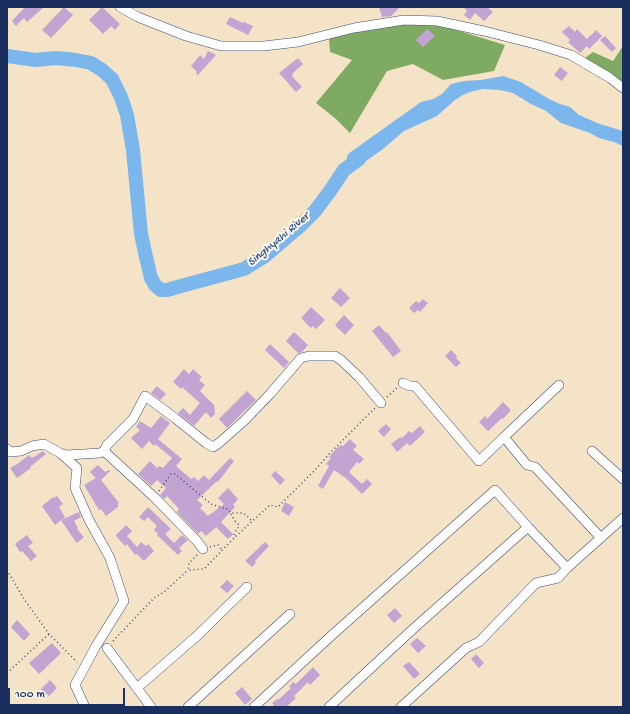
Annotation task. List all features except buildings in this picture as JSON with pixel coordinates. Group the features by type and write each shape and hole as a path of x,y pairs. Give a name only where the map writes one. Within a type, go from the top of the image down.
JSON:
{"street":[{"path":"120,7 186,36 221,46 264,46 298,42 354,28 404,20 437,22 484,31 571,55 610,78 623,88"},
{"path":"60,453 67,455 100,453 104,451 107,445 133,419 145,396 213,447 245,420 301,358 309,356 335,356 359,377 381,403"},
{"path":"403,383 410,386 415,386 479,461 559,385"},
{"path":"504,437 527,465 535,467 601,538"},
{"path":"7,449 10,452 21,451 32,446 44,444 60,453 77,468 75,488 89,520 110,558 124,601 96,646 75,685 85,707"},
{"path":"592,450 623,479"},
{"path":"104,451 154,497 203,549"},
{"path":"254,707 494,490 568,568"},
{"path":"401,707 466,648 479,642 536,583 558,578 623,518"},
{"path":"329,707 413,629 528,527"},
{"path":"137,688 198,635 247,587"},
{"path":"188,707 290,614"},
{"path":"107,648 151,707"}],"path":[{"path":"188,570 204,569 252,521 270,506 278,507 331,452 403,383"},
{"path":"154,497 172,474 175,474 211,504 226,508 231,513 239,525 234,533 234,538"},
{"path":"231,513 243,513 252,521"},
{"path":"107,648 154,598 164,592 188,570 190,563 203,549 218,545 222,550"},
{"path":"7,570 49,634 84,668"},
{"path":"7,673 49,634"}],"green space":[{"path":"406,24 440,25 505,45 494,71 443,80 413,64 387,71 350,133 336,119 316,103 352,60 330,52 329,38 360,31"},
{"path":"623,46 623,82 585,58 593,52 613,61"}],"water":[{"path":"503,76 521,82 549,99 570,107 579,115 597,123 623,131 623,146 561,123 546,111 513,93 500,90 483,89 463,95 437,116 404,131 383,149 356,168 344,170 348,154 421,102 433,99 442,94 451,84"}],"waterway":[{"name":"Singhyahi River","path":"7,56 36,60 56,58 91,63 112,79 121,97 127,115 133,150 141,234 146,257 151,278 155,285 161,290 167,290 244,269 265,256 315,211 344,170 359,159"}]}
